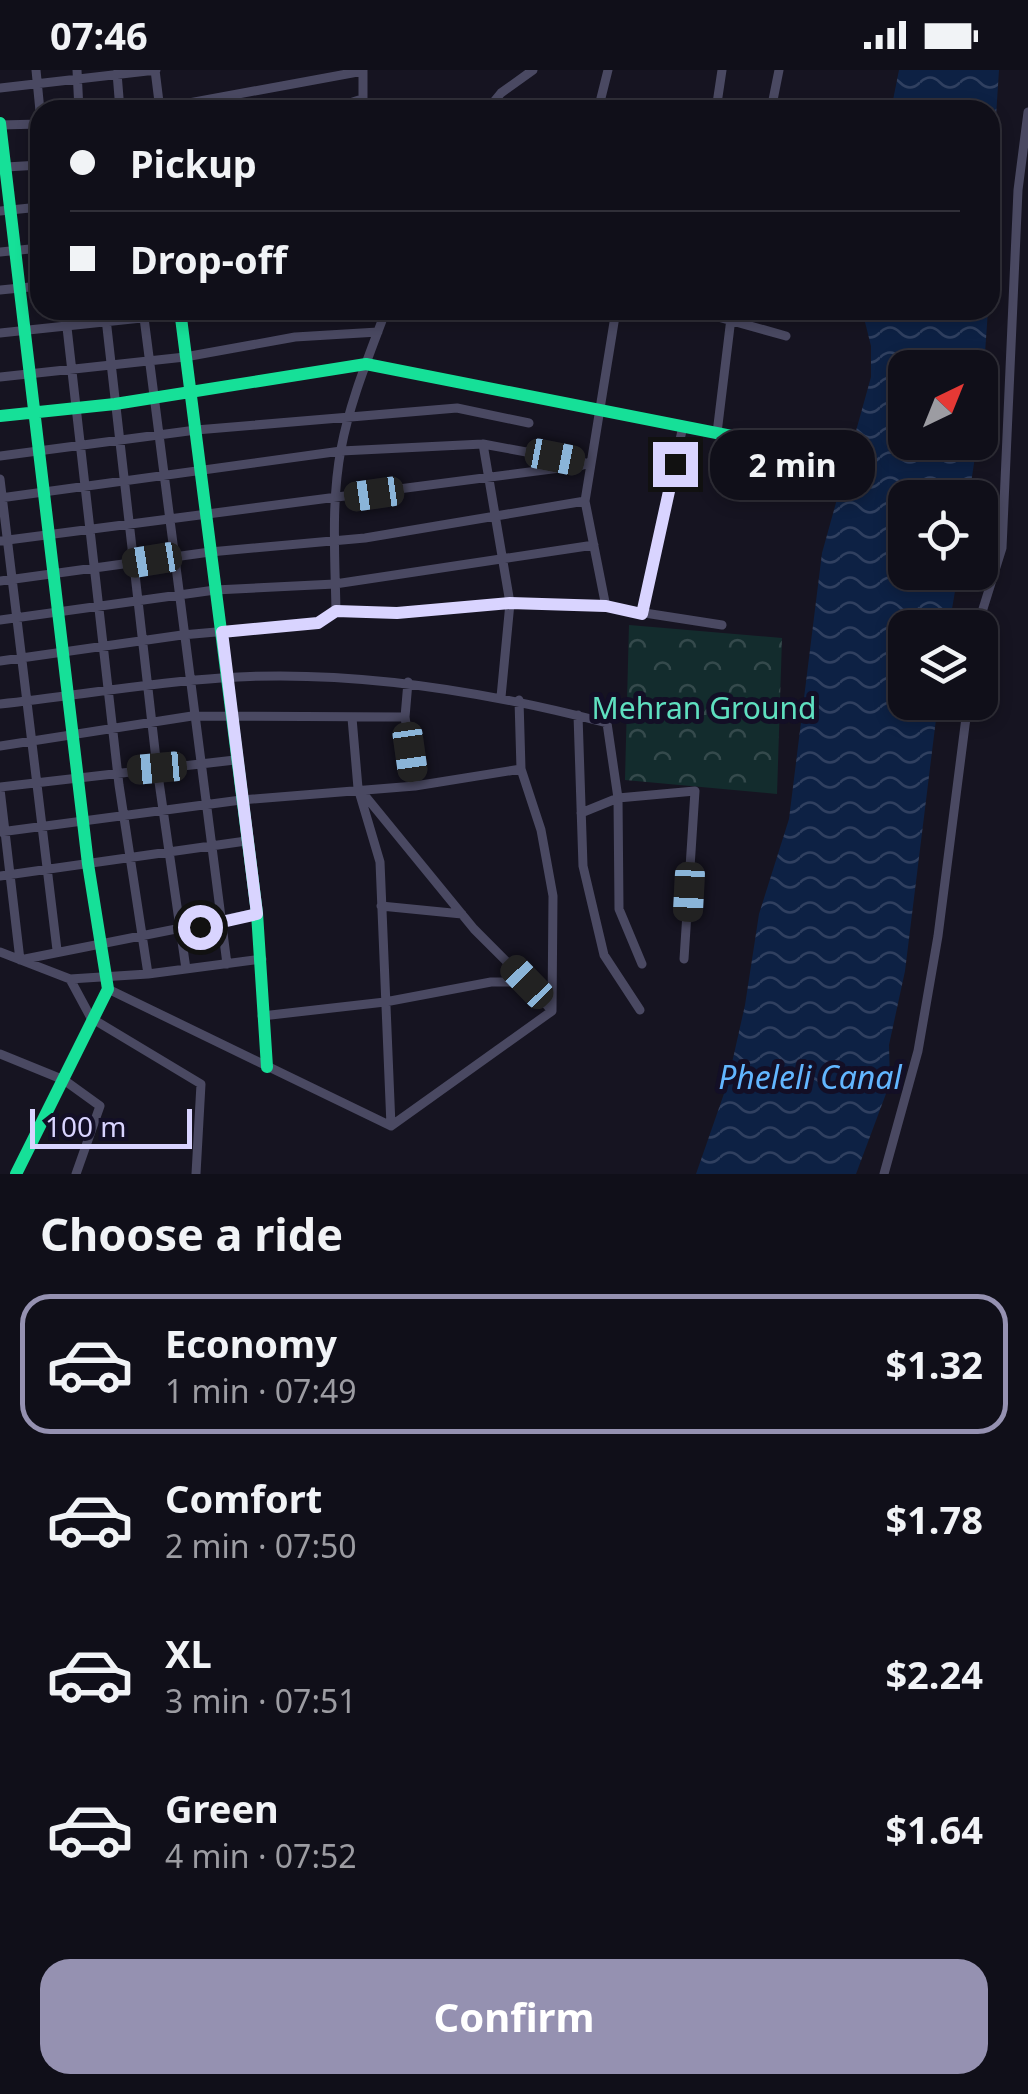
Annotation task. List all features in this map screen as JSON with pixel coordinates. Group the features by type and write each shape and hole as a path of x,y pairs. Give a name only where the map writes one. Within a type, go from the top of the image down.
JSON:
{"street":[{"path":"36,70 39,100"},
{"path":"0,88 38,86 77,76 155,70 157,100"},
{"path":"205,100 363,70 362,100"},
{"path":"495,100 533,70"},
{"path":"600,100 608,70"},
{"path":"718,100 722,70"},
{"path":"774,100 779,70"},
{"path":"117,72 119,100"},
{"path":"983,610 1002,548 1018,190 1028,112"},
{"path":"16,1174 108,983 88,864 16,250 6,210 0,124 30,124"},
{"path":"3,167 30,166"},
{"path":"0,252 30,249"},
{"path":"0,290 30,287"},
{"path":"66,320 112,690 118,771 148,974"},
{"path":"0,333 66,327 91,320"},
{"path":"105,320 132,564 146,642 157,768 186,969"},
{"path":"144,320 226,964"},
{"path":"181,320 188,392 204,470 205,512 257,914 267,1067"},
{"path":"336,611 334,540 341,451 382,320"},
{"path":"606,606 585,501 614,320"},
{"path":"716,433 730,320"},
{"path":"744,320 786,336"},
{"path":"0,377 185,356 294,337 378,332"},
{"path":"0,416 115,404 366,364 757,441"},
{"path":"0,456 196,430 457,408 529,423"},
{"path":"642,614 683,426"},
{"path":"2,498 341,451 483,444 591,464"},
{"path":"483,444 486,480 510,603 501,697"},
{"path":"3,540 591,464"},
{"path":"0,478 3,540 15,580 57,950"},
{"path":"0,581 496,518 585,501"},
{"path":"0,620 215,590 336,584 594,545"},
{"path":"0,662 182,634 318,623 336,611 397,613 510,603 606,606 722,624"},
{"path":"0,704 225,678 408,682 518,700 607,723 618,798 619,910 642,964"},
{"path":"408,682 405,717 415,786"},
{"path":"518,700 521,769 541,830 553,896 552,1011"},
{"path":"578,715 583,866 604,956 640,1010"},
{"path":"0,746 192,716 405,717"},
{"path":"352,718 358,788 380,862 390,1126"},
{"path":"884,1174 914,1068 938,936 966,720"},
{"path":"20,960 4,876 0,788 235,760"},
{"path":"2,832 242,800 415,786 521,769"},
{"path":"358,788 462,914 552,1011"},
{"path":"581,814 618,798 695,792 684,959"},
{"path":"4,876 246,840"},
{"path":"381,906 462,914"},
{"path":"20,960 257,914"},
{"path":"0,952 70,979 108,983 262,959"},
{"path":"70,979 91,1018 201,1084 196,1174"},
{"path":"262,1016 386,1002 491,982 527,982"},
{"path":"108,983 267,1067 390,1126"},
{"path":"390,1126 552,1011"},
{"path":"0,1054 64,1080 100,1106 76,1174"}],"green space":[{"name":"Mehran Ground","path":"629,625 782,638 777,794 625,780"}],"water":[{"path":"899,70 999,70 997,100 893,100"},
{"name":"Pheleli Canal","path":"864,320 987,320 985,350 888,350 888,460 974,460 972,480 888,480 888,590 955,590 952,610 888,610 888,720 936,720 905,971 889,1045 890,1083 856,1174 696,1174 727,1085 759,914 789,819 822,553 871,377 871,346"}],"traffic: fast":[{"path":"0,123 88,864 108,989 16,1174"},
{"path":"181,320 257,913 267,1067"},
{"path":"0,416 115,404 366,364 757,441"}],"route":[{"path":"200,927 257,914 222,632 318,623 336,611 397,613 510,603 606,606 642,614 675,464"}]}
